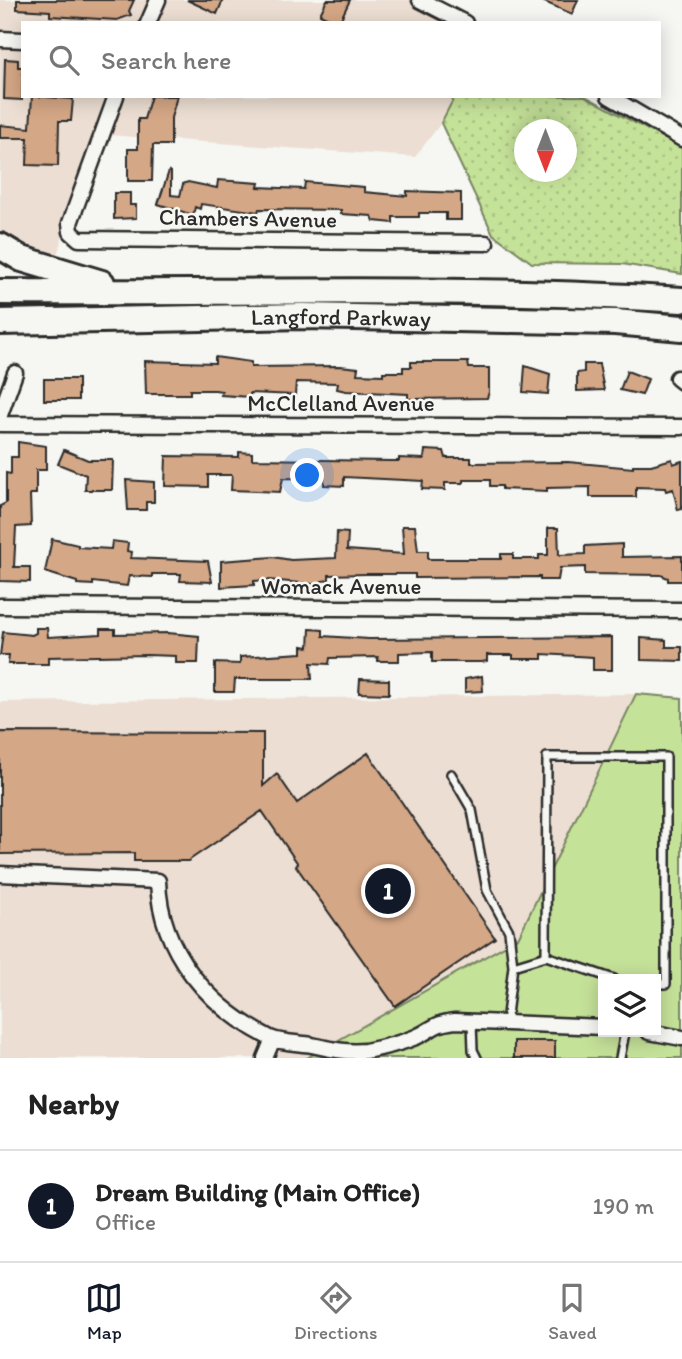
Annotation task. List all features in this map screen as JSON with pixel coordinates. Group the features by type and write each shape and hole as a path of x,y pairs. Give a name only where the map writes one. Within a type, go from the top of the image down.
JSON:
{"highway":[{"path":"0,246 23,259 75,277 147,293"},
{"name":"Langford Parkway","path":"0,292 599,294 682,300"},
{"name":"Langford Parkway","path":"0,322 483,318 615,321 682,328"},
{"path":"0,337 49,328 139,319"}],"street":[{"path":"149,21 158,0"},
{"path":"420,0 461,21"},
{"path":"0,39 21,40"},
{"name":"Chambers Avenue","path":"115,98 70,223 71,232 79,239 486,243"},
{"path":"612,98 682,139"},
{"path":"0,415 15,373"},
{"name":"McClelland Avenue","path":"0,424 682,427"},
{"name":"Womack Avenue","path":"0,606 682,610"},
{"path":"0,874 158,881 159,899 168,931 183,966 218,1002 273,1039 336,1051 364,1051 419,1036 435,1024 472,1022 598,1027"},
{"path":"661,1034 682,1038"},
{"path":"265,1058 273,1039"}],"lane":[{"path":"546,956 547,757 666,757 666,984 661,984"},
{"path":"451,774 472,810 487,890 509,932 513,966 506,1023"},
{"path":"513,966 546,956 599,974"},
{"path":"472,1022 472,1051 477,1058"},
{"path":"620,1058 624,1037"}],"shaded area":[{"path":"0,0 427,0 473,21 21,21 21,98 454,98 441,123 415,157 94,134 56,258 0,257"},
{"path":"636,694 518,938 307,1058 0,1058 0,702"}],"green space":[{"path":"454,98 589,98 682,148 682,274 622,264 532,263 493,234 441,123"},
{"path":"636,694 682,698 682,1058 307,1058 518,938"}],"building":[{"path":"17,0 134,0 129,11 131,15 117,20 50,16 50,11 17,9"},
{"path":"187,0 223,0 217,14"},
{"path":"327,0 350,0 340,21 320,14"},
{"path":"540,0 578,0 572,14"},
{"path":"5,59 18,60 18,67 21,67 22,100 4,99"},
{"path":"32,98 73,99 71,121 59,121 58,166 27,165 28,138 0,138 0,125 30,128"},
{"path":"150,98 176,98 171,118 171,145 153,145 152,181 128,181 128,149 138,149 138,119 144,119"},
{"path":"169,171 171,195 180,196 183,184 188,182 217,188 218,180 259,183 258,187 304,189 305,182 364,187 364,192 407,196 407,191 461,193 461,220 446,220 446,213 419,213 419,217 393,217 393,223 374,221 372,216 341,214 341,210 259,209 258,212 201,204 200,209 195,207 193,215 158,204"},
{"path":"114,193 130,193 130,205 136,205 136,218 114,219"},
{"path":"215,357 251,362 251,367 340,366 358,368 357,374 383,375 383,372 403,372 403,367 411,367 411,362 468,362 469,368 489,368 489,392 487,398 408,399 408,394 337,389 338,383 296,382 295,395 250,393 250,397 221,395 222,391 215,390 190,390 190,394 146,394 145,361 215,363"},
{"path":"584,364 599,364 604,390 577,391 577,373 584,372"},
{"path":"525,366 550,374 548,394 523,392"},
{"path":"627,371 648,379 642,395 620,390"},
{"path":"44,379 78,379 78,400 44,400"},
{"path":"18,442 46,446 46,470 36,470 36,494 30,494 31,526 16,527 14,567 30,567 30,582 0,581 0,506 6,503 6,473 11,474 11,457 18,457"},
{"path":"64,450 88,460 113,460 112,490 85,490 86,475 58,464"},
{"path":"425,450 444,451 446,458 471,458 471,463 568,462 633,468 633,465 651,465 672,459 673,464 682,461 682,509 678,510 673,489 666,491 665,488 636,487 636,497 590,497 590,487 547,488 547,491 502,489 502,486 490,486 490,480 445,483 445,490 422,489 423,481 344,477 344,486 324,485 324,479 283,478 280,492 231,490 232,475 208,475 208,487 165,486 166,456 239,457 239,452 252,453 252,459 399,461 399,458 424,459"},
{"path":"126,480 154,482 154,502 146,502 146,510 128,510"},
{"path":"402,526 415,526 418,551 428,551 428,559 501,559 501,554 513,554 513,559 539,559 539,555 548,555 548,528 558,528 559,555 585,554 585,546 622,544 622,557 682,556 682,581 668,581 668,578 661,575 585,574 585,567 560,568 558,580 540,580 540,577 415,578 415,574 366,574 329,575 329,580 322,581 322,585 268,580 254,581 254,585 221,587 221,561 273,557 291,560 336,558 337,532 348,533 347,550 404,554"},
{"path":"52,539 78,547 111,549 112,541 128,543 127,551 132,552 131,558 208,561 212,582 180,581 181,574 152,574 152,577 129,576 127,586 93,582 93,585 77,584 45,572"},
{"path":"36,628 47,628 48,637 101,634 101,629 115,629 115,634 168,633 199,636 198,663 176,663 176,656 147,655 48,657 48,664 8,664 9,655 0,655 3,632 32,635 36,633"},
{"path":"310,629 323,630 323,636 369,639 612,637 612,670 593,670 593,657 542,654 542,659 513,659 513,655 487,655 487,661 482,662 432,662 432,652 399,653 399,661 378,661 378,657 330,658 329,664 311,663 312,679 235,679 234,692 215,692 215,663 240,664 240,657 302,653 302,646 309,647"},
{"path":"641,638 666,640 666,647 682,647 682,661 641,660"},
{"path":"482,676 483,691 465,692 465,679"},
{"path":"360,679 389,680 389,694 359,693"},
{"path":"0,732 263,733 263,786 277,774 297,803 368,753 495,938 395,1006 296,866 298,864 262,811 188,861 134,861 134,853 0,854"},
{"path":"514,1041 555,1041 555,1058 514,1058"}],"place":[{"name":"Dream Building (Main Office)","path":"388,891"}]}
